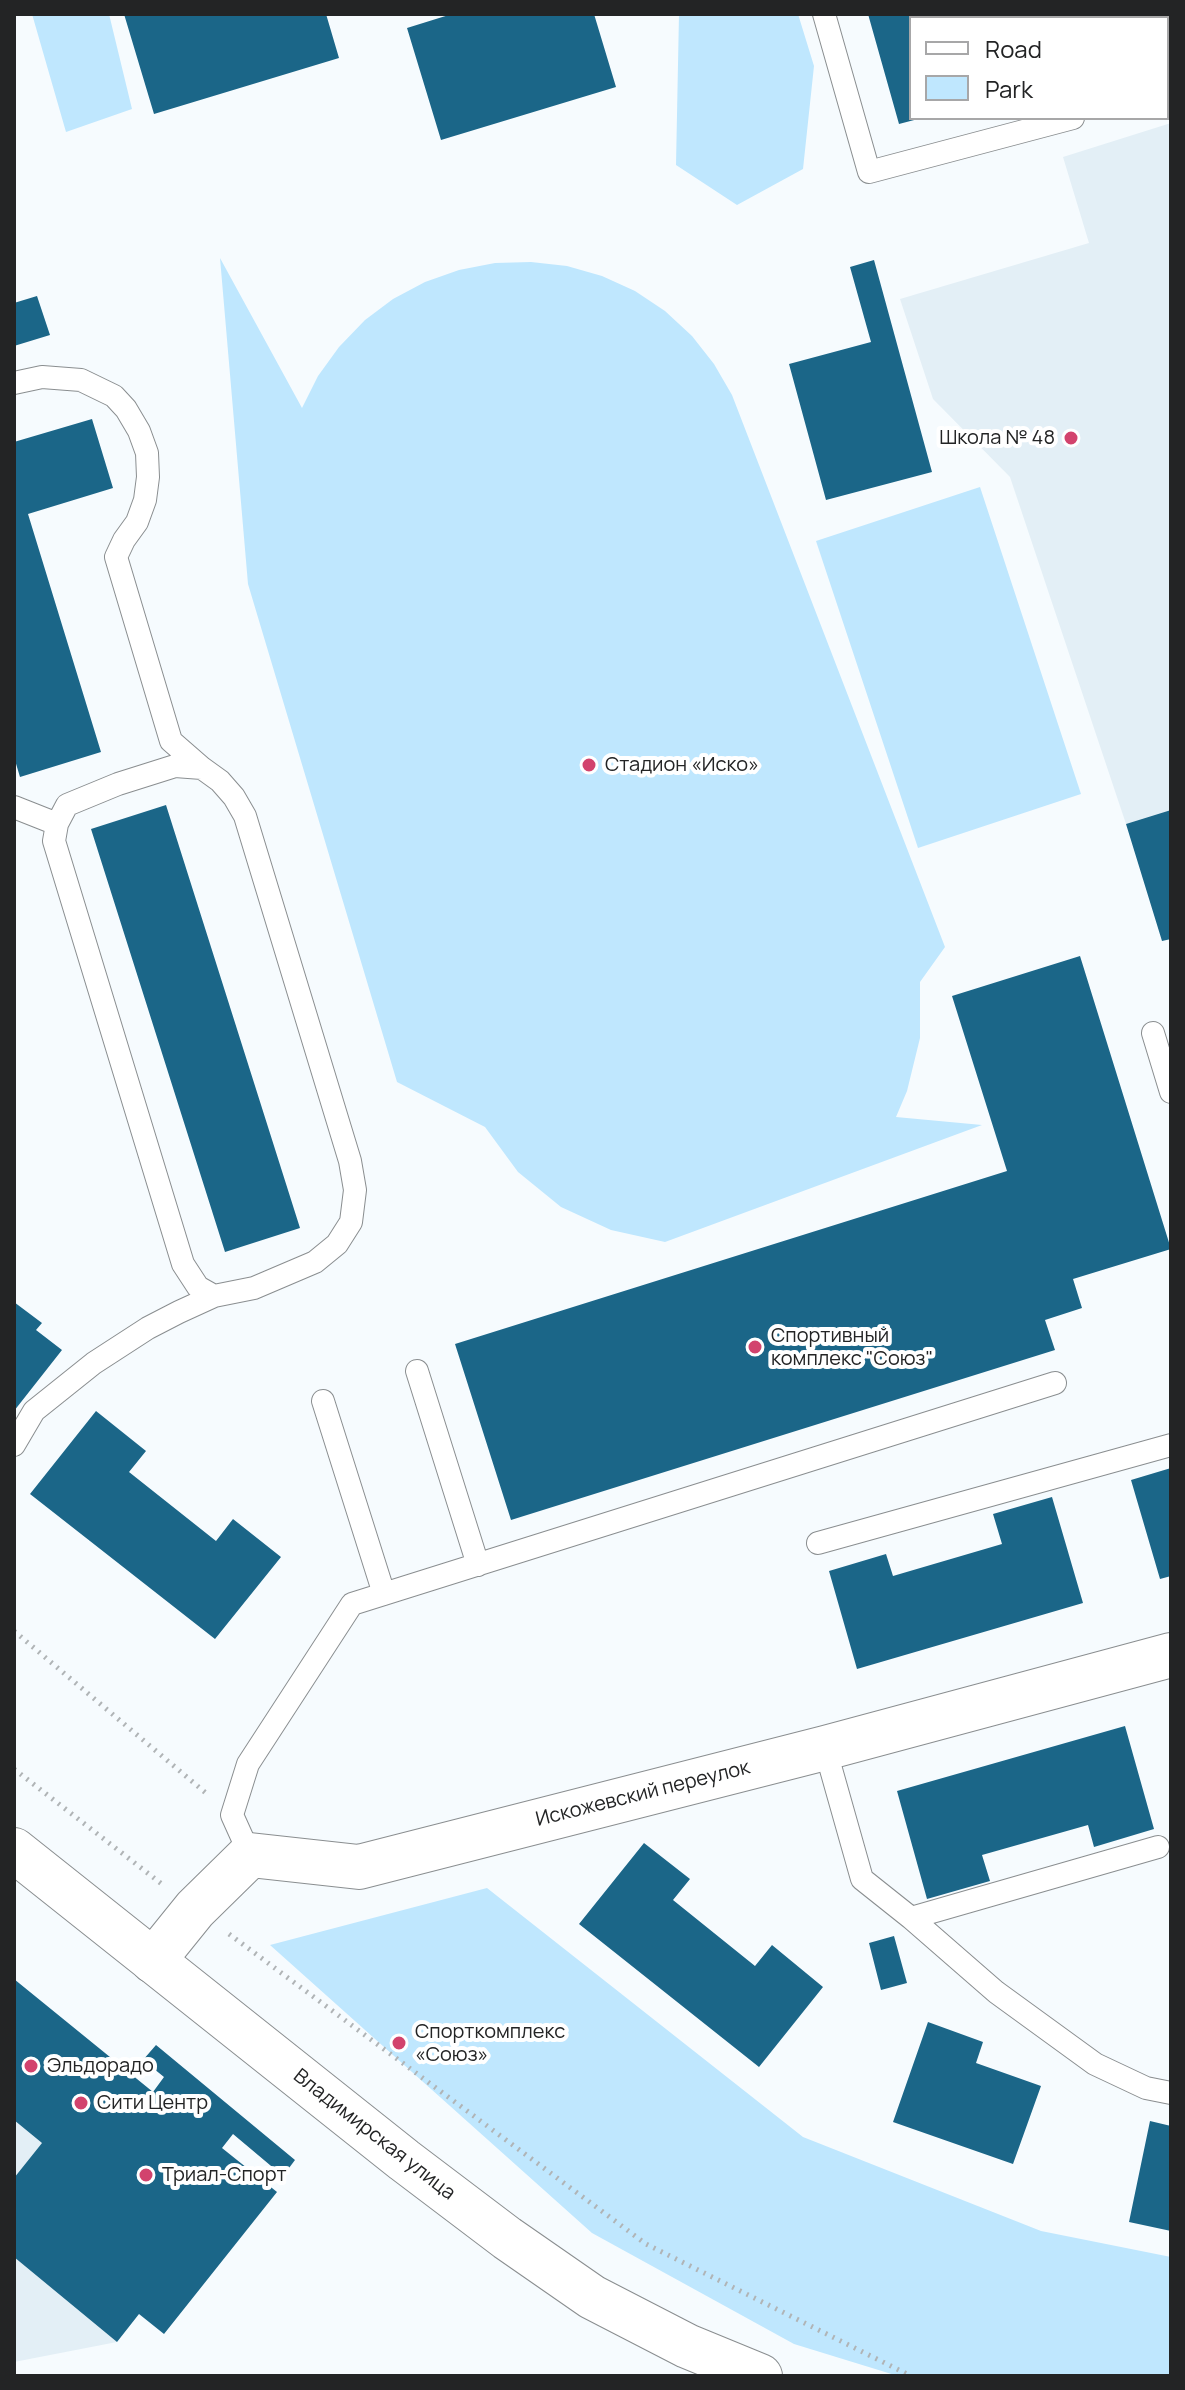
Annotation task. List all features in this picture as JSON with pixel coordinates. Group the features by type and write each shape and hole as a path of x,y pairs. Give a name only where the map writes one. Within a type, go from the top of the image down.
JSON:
{"street":[{"name":"Искожевский переулок","path":"250,1855 359,1867 825,1748 1171,1655"},
{"name":"Владимирская улица","path":"14,1850 404,2160 507,2238 580,2288 687,2346 760,2376"},
{"path":"153,1961 195,1909 250,1855"}],"lane":[{"path":"824,14 869,172 1065,120"},
{"path":"14,383 42,377 81,380 114,396 139,431 147,453 145,500 137,522 116,557 171,741 220,781 245,816 350,1161 355,1190 351,1222 337,1244 315,1262 254,1288 214,1296 148,1328 94,1363 34,1411 14,1445"},
{"path":"202,768 175,766 118,784 67,805 57,824 54,841 183,1264 198,1287 214,1296"},
{"path":"14,807 57,824"},
{"path":"1153,1033 1171,1092"},
{"path":"417,1371 478,1565"},
{"path":"250,1855 232,1815 248,1764 352,1604 1055,1383"},
{"path":"323,1401 384,1594"},
{"path":"818,1543 1171,1445"},
{"path":"825,1748 862,1879 996,1992 1095,2064 1146,2088 1171,2093"},
{"path":"911,1918 1158,1847"}],"path":[{"path":"14,1631 232,1815"},
{"path":"14,1769 111,1847 646,2244 911,2376"}],"shaded area":[{"name":"Школа № 48","path":"1171,123 1171,810 1126,824 1010,477 933,399 900,299 1089,243 1063,157"},
{"path":"14,2120 42,2143 14,2178"},
{"path":"14,2257 117,2342 14,2362"}],"green space":[{"path":"32,14 109,14 132,109 66,132"},
{"path":"679,14 798,14 814,66 803,169 737,205 676,165"},
{"name":"Стадион «Иско»","path":"220,258 302,408 318,376 339,347 365,320 393,299 425,282 459,270 495,263 531,262 567,266 602,276 635,291 665,311 692,336 714,364 732,395 945,947 920,982 920,1038 907,1091 896,1117 982,1125 665,1242 611,1230 561,1207 518,1172 485,1127 397,1082 248,584"},
{"path":"980,487 1081,794 918,848 816,541"},
{"path":"487,1888 803,2137 1041,2231 1171,2257 1171,2376 898,2376 794,2344 592,2233 270,1945"}],"building":[{"path":"124,14 326,14 339,58 154,114"},
{"path":"452,14 594,14 616,87 441,140 407,28"},
{"path":"868,14 1171,14 1169,48 1169,16 909,16 909,120 914,120 899,124"},
{"path":"874,260 932,472 826,500 789,364 871,342 850,267"},
{"path":"37,296 50,335 14,346 14,303"},
{"path":"92,419 113,488 28,514 101,752 20,777 14,757 14,442"},
{"path":"166,805 300,1228 225,1252 91,829"},
{"path":"1171,810 1171,939 1162,941 1126,824"},
{"name":"Спортивный комплекс \"Союз\"","path":"1080,956 1171,1249 1073,1279 1082,1308 1045,1320 1055,1350 511,1520 455,1344 1007,1171 952,996"},
{"path":"14,1302 42,1323 36,1330 62,1350 14,1411"},
{"path":"96,1411 146,1451 129,1472 216,1541 233,1519 281,1557 215,1639 30,1494"},
{"path":"1171,1468 1171,1576 1160,1579 1131,1480"},
{"path":"1052,1497 1083,1603 857,1669 829,1571 886,1554 893,1576 1002,1544 993,1514"},
{"path":"1125,1726 1154,1829 1094,1847 1088,1825 982,1855 990,1881 927,1899 897,1791"},
{"path":"644,1843 690,1879 673,1900 755,1966 772,1945 823,1987 759,2067 579,1924"},
{"path":"894,1936 907,1983 881,1990 869,1943"},
{"path":"14,1979 153,2092 164,2077 143,2060 156,2045 295,2160 283,2176 233,2134 222,2148 277,2192 164,2334 139,2314 117,2342 14,2257 14,2178 42,2143 14,2120"},
{"path":"928,2022 983,2042 976,2063 1041,2086 1013,2164 893,2122"},
{"path":"1150,2121 1171,2126 1171,2231 1129,2222"}],"place":[{"name":"Школа № 48","path":"1071,438"},
{"name":"Стадион «Иско»","path":"589,765"},
{"name":"Спортивный комплекс \"Союз\"","path":"755,1347"},
{"name":"Спорткомплекс «Союз»","path":"399,2043"},
{"name":"Эльдорадо","path":"31,2066"},
{"name":"Сити Центр","path":"81,2103"},
{"name":"Триал-Спорт","path":"146,2175"}]}
